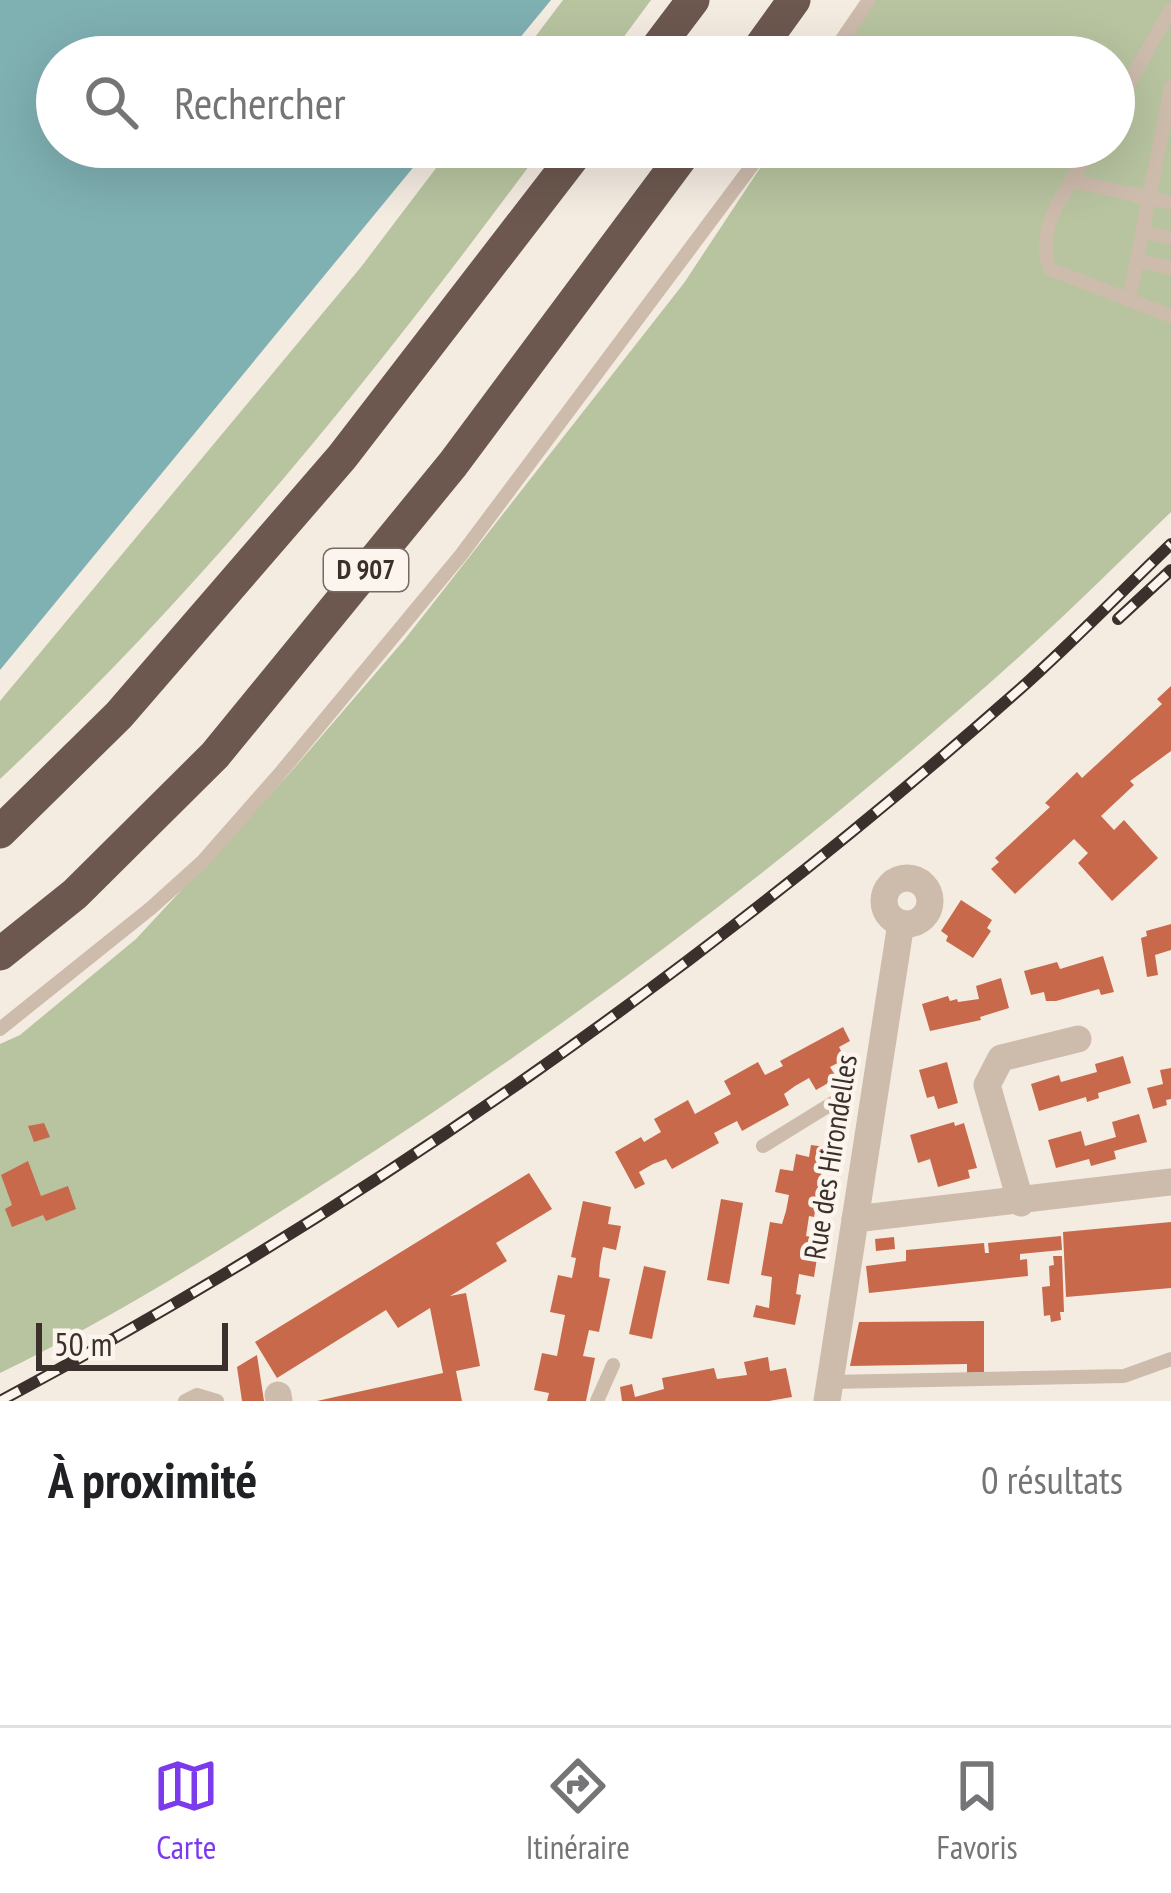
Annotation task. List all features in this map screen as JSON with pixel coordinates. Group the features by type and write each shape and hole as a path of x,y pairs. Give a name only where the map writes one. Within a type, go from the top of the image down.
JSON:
{"highway":[{"path":"666,36 693,0"},
{"path":"768,36 794,0"},
{"path":"0,832 119,715 342,458 564,168"},
{"name":"D 907","path":"0,954 75,894 215,755 453,464 673,168"}],"street":[{"name":"Rue des Hirondelles","path":"828,1391 901,923"},
{"path":"1022,1203 987,1084 1000,1058 1078,1039"},
{"path":"855,1219 1171,1182"}],"lane":[{"path":"844,36 869,0"},
{"path":"1135,72 1171,9"},
{"path":"1129,300 1171,87"},
{"path":"0,1029 152,908 229,832 461,555 750,168"},
{"path":"1081,168 1048,220 1044,252 1050,269 1171,316"},
{"path":"1073,182 1171,203"},
{"path":"1143,232 1171,238"},
{"path":"1137,260 1171,268"},
{"path":"763,1146 836,1101"},
{"path":"828,1391 1124,1376 1171,1359"},
{"path":"597,1401 613,1365"},
{"path":"185,1401 197,1395 217,1401"}],"green space":[{"path":"563,0 651,0 624,36 536,36"},
{"path":"870,0 1171,0 1171,512 939,727 773,864 602,994 426,1117 254,1228 129,1304 0,1373 0,1044 20,1035 136,939 289,774 405,639 684,283 760,168 1135,168 1135,36 847,36"},
{"path":"436,168 527,168 353,395 218,554 0,779 0,701 361,267"}],"water":[{"path":"0,0 551,0 521,36 36,36 36,168 413,168 0,670"}],"building":[{"path":"1171,686 1171,751 1130,781 1134,785 1101,816 1114,830 1124,820 1158,858 1112,901 1078,863 1088,853 1074,839 1015,894 991,869 999,862 995,858 1050,807 1045,803 1077,772 1082,778 1162,704 1157,699"},
{"path":"961,900 992,920 987,928 991,931 973,958 946,941 948,936 941,931"},
{"path":"1171,924 1171,950 1155,955 1158,975 1147,977 1141,938 1147,936 1146,931"},
{"path":"1103,956 1114,992 1101,995 1099,989 1056,1001 1046,1001 1044,992 1031,995 1024,971 1057,962 1060,969"},
{"path":"1001,978 1009,1008 981,1020 930,1031 922,1004 948,996 958,1002 979,999 976,986"},
{"path":"843,1027 850,1041 839,1047 845,1059 830,1067 837,1078 816,1090 809,1078 784,1094 789,1105 742,1131 737,1121 714,1133 719,1143 672,1169 666,1159 639,1172 645,1184 635,1189 615,1152 661,1132 654,1119 688,1100 695,1114 731,1094 724,1081 758,1062 765,1075 783,1066 780,1061"},
{"path":"1123,1056 1131,1083 1098,1093 1099,1098 1087,1102 1086,1097 1039,1111 1031,1084 1059,1075 1061,1082 1097,1072 1095,1064"},
{"path":"947,1062 958,1103 938,1109 934,1096 927,1098 919,1070"},
{"path":"1171,1068 1171,1099 1153,1109 1147,1088 1163,1084 1160,1070"},
{"path":"1139,1114 1147,1142 1114,1151 1116,1159 1091,1166 1089,1159 1056,1168 1048,1140 1081,1131 1085,1146 1116,1137 1112,1122"},
{"path":"954,1122 955,1126 964,1123 977,1168 968,1170 970,1178 938,1187 930,1159 918,1163 910,1135"},
{"path":"44,1123 50,1137 34,1142 28,1126"},
{"path":"811,1145 826,1147 814,1217 809,1216 806,1236 820,1239 814,1277 799,1274 796,1294 801,1295 795,1325 753,1317 756,1305 769,1308 772,1277 761,1275 770,1222 782,1224 789,1195 775,1192 780,1169 793,1171 796,1154 809,1157"},
{"path":"28,1161 41,1196 68,1186 76,1209 12,1227 5,1209 12,1205 1,1175"},
{"path":"529,1173 552,1209 496,1243 507,1261 450,1296 466,1293 480,1366 456,1371 462,1401 317,1401 443,1373 430,1308 398,1328 386,1310 277,1378 255,1342"},
{"path":"721,1199 743,1203 729,1284 707,1280"},
{"path":"583,1201 611,1207 608,1224 621,1226 616,1250 603,1247 599,1277 610,1279 599,1332 589,1330 583,1356 595,1358 586,1401 547,1401 549,1393 534,1390 542,1353 557,1356 565,1315 550,1312 558,1275 572,1278 576,1258 571,1257"},
{"path":"1171,1222 1171,1288 1066,1297 1063,1232"},
{"path":"1061,1236 1062,1250 1020,1254 1020,1260 1027,1259 1028,1276 869,1293 866,1266 906,1261 906,1250 984,1243 989,1253 988,1243"},
{"path":"894,1237 895,1249 876,1251 875,1239"},
{"path":"1053,1256 1062,1256 1064,1312 1060,1312 1061,1320 1051,1322 1050,1315 1044,1316 1042,1287 1050,1286"},
{"path":"644,1266 666,1271 652,1339 629,1334"},
{"path":"984,1321 984,1372 967,1373 967,1364 850,1366 859,1322"},
{"path":"257,1355 264,1401 242,1401 237,1367"},
{"path":"768,1357 770,1371 786,1368 792,1397 622,1401 620,1387 632,1384 635,1397 664,1389 662,1378 714,1368 717,1379 747,1375 744,1362"}],"railway":[{"path":"0,1401 136,1326 401,1163 657,984 902,790 1039,672 1171,544"},
{"path":"1118,619 1171,570"}]}
